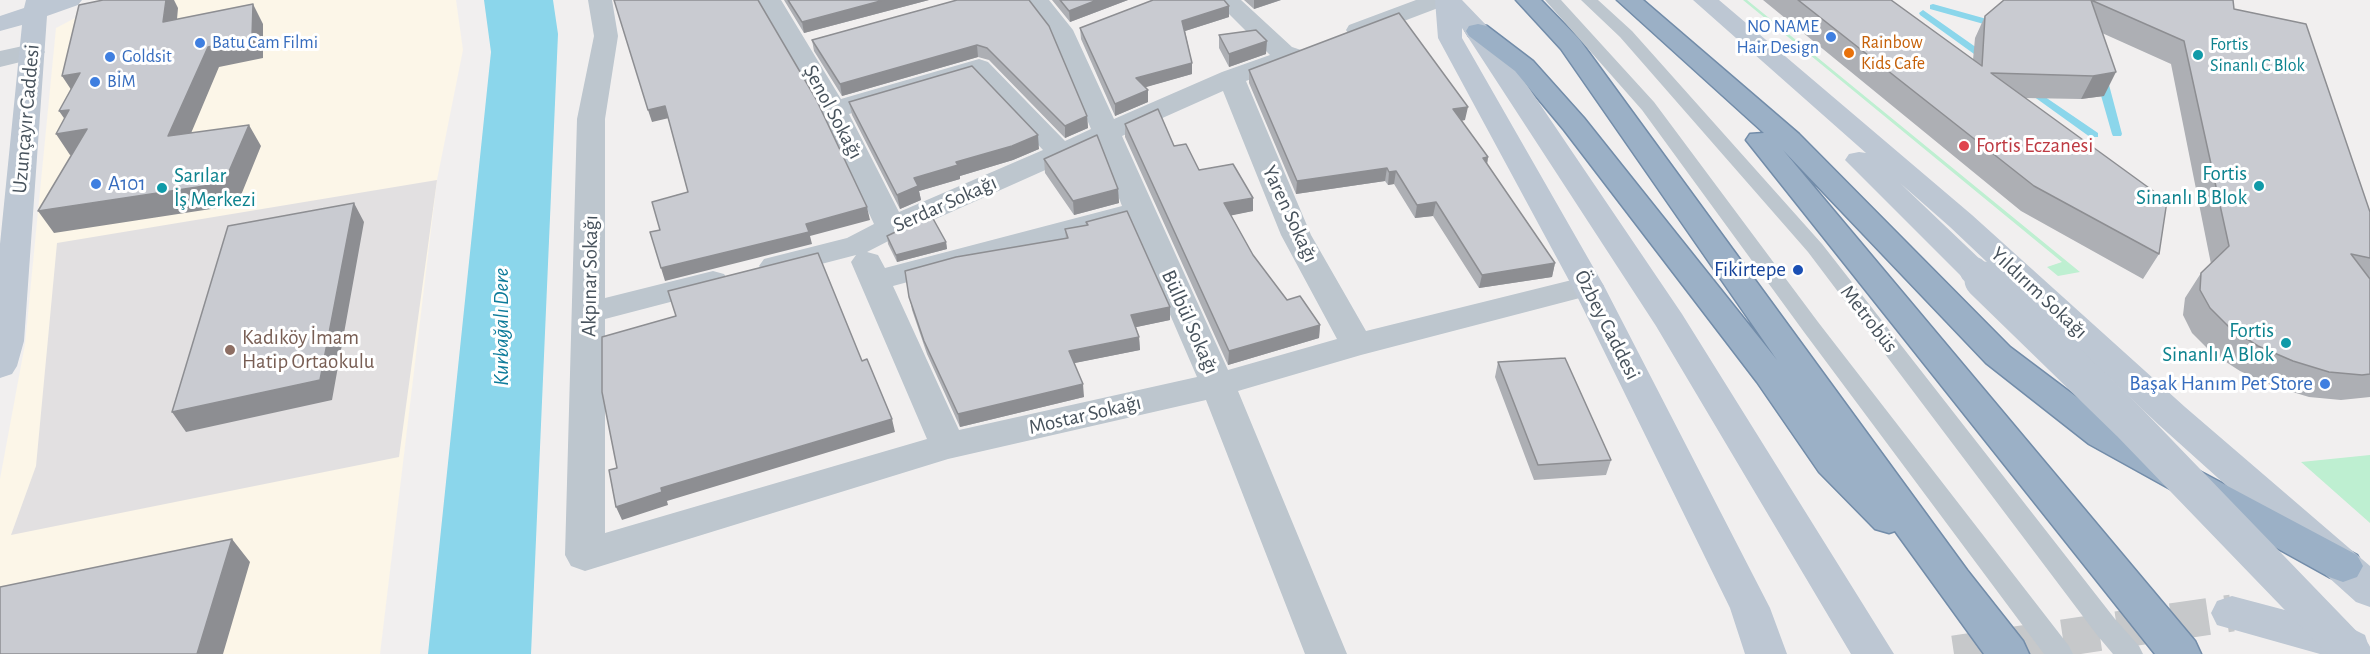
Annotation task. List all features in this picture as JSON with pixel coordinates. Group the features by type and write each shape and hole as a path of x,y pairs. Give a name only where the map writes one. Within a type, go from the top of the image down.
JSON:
{"highway":[{"path":"1528,0 1570,44 1953,582 2008,654"},
{"path":"1623,0 1772,152 2180,654"},
{"path":"1629,0 1789,140 1998,355 2102,435 2357,578"},
{"path":"1478,31 1524,66 1574,124 1763,365 1832,462 1953,582"}],"main road":[{"path":"36,7 70,0"},
{"path":"1448,0 1478,31 1670,322 1873,654"},
{"name":"Özbey Caddesi","path":"1448,0 1450,38 1588,286 1750,608 1766,654"},
{"name":"Yıldırım Sokağı","path":"1705,0 1961,221 2172,416 2357,578"},
{"name":"Uzunçayır Caddesi","path":"0,24 36,7"},
{"name":"Uzunçayır Caddesi","path":"0,366 7,341 36,7"},
{"path":"1735,26 1819,123 2130,423 2353,654"},
{"path":"2232,613 2334,640 2362,654"}],"street":[{"name":"Akpınar Sokağı","path":"585,555 591,119 606,36 600,0"},
{"name":"Şenol Sokağı","path":"769,0 807,43 834,110 891,227"},
{"name":"Bülbül Sokağı","path":"1036,0 1074,31 1107,133 1218,385 1326,654"},
{"path":"1227,0 1309,48"},
{"name":"Serdar Sokağı","path":"590,312 858,245 891,227 1231,78 1437,0"},
{"path":"0,59 32,52"},
{"path":"834,110 979,67 1061,153"},
{"name":"Yaren Sokağı","path":"1231,78 1296,235 1358,345"},
{"path":"877,280 1139,210"},
{"path":"858,245 877,280 948,446"},
{"name":"Mostar Sokağı","path":"585,555 948,446 1218,385 1358,345 1588,286"}],"lane":[{"path":"1553,0 1648,106 1811,327 2060,654"},
{"name":"Metrobüs","path":"1589,0 1626,34 1815,248 2106,627 2130,654"}],"shaded area":[{"path":"129,0 456,0 463,50 437,180 380,654 0,654 0,479 25,344 56,28 96,7"},
{"name":"Kadıköy İmam Hatip Ortaokulu","path":"437,180 399,457 11,535 36,466 57,243"}],"green space":[{"path":"1743,0 1747,0 2080,272 2058,276 2047,267 2062,262"},
{"path":"2370,455 2370,523 2301,462"}],"water":[{"name":"Kurbağalı Dere","path":"484,0 553,0 558,34 531,654 428,654 491,52"}],"building":[{"path":"103,0 166,0 163,22 253,4 252,37 208,47 168,136 249,125 224,183 38,211 87,129 56,134 69,110 59,111 80,73 62,76 79,5"},
{"path":"614,0 758,0 816,99 867,207 806,224 809,232 661,268 650,232 660,230 652,202 688,192 665,106 648,110"},
{"path":"788,0 884,0 802,22"},
{"path":"957,0 1029,0 1049,26 1087,116 1065,126 987,48 977,45 840,84 812,40"},
{"path":"1060,0 1097,0 1069,11"},
{"path":"1153,0 1224,0 1229,6 1182,21 1192,63 1136,78 1148,90 1115,104 1080,28"},
{"path":"1798,0 1891,0 1982,66 1985,16 2004,0 2091,0 2116,72 2093,76 1991,73 2167,201 2159,254 2034,186"},
{"path":"2091,0 2233,0 2234,9 2306,24 2370,212 2370,258 2351,254 2370,279 2370,374 2329,372 2293,361 2258,346 2230,328 2210,308 2200,290 2201,273 2229,246 2184,41"},
{"path":"1399,13 1468,107 1453,109 1488,157 1483,158 1555,263 1482,275 1436,202 1417,205 1396,171 1389,172 1387,168 1297,181 1249,70"},
{"path":"1256,30 1267,41 1229,54 1219,35"},
{"path":"972,66 1038,135 1012,146 956,162 958,165 914,178 918,186 897,195 849,102"},
{"path":"1158,109 1174,146 1186,144 1199,170 1233,164 1253,198 1224,203 1253,255 1287,300 1300,296 1320,325 1229,351 1125,124"},
{"path":"1097,135 1118,189 1073,201 1044,159"},
{"path":"354,203 320,380 172,412 228,226"},
{"path":"1127,211 1170,307 1131,315 1139,337 1069,351 1083,384 958,414 924,341 909,297 905,271 956,257 1068,238 1065,229 1088,225 1086,222"},
{"path":"931,215 946,242 896,255 887,236"},
{"path":"818,253 862,361 867,359 892,419 661,488 662,492 616,507 609,470 617,468 602,392 602,337 676,316 668,291"},
{"path":"1565,358 1611,460 1538,465 1498,362"},
{"path":"232,539 197,654 0,654 0,587"}],"waterway":[{"path":"1933,7 1998,25"},
{"path":"1923,13 1984,57"},
{"path":"2101,78 2117,134"},
{"path":"2029,89 2094,135"}],"tunnel":[{"path":"1954,654 2232,613"}],"place":[{"name":"NO NAME Hair Design","path":"1831,37"},
{"name":"Batu Cam Filmi","path":"200,43"},
{"name":"Rainbow Kids Cafe","path":"1849,53"},
{"name":"Fortis Sinanlı C Blok","path":"2198,55"},
{"name":"Goldsit","path":"110,57"},
{"name":"BİM","path":"95,82"},
{"name":"Fortis Eczanesi","path":"1964,146"},
{"name":"A101","path":"96,184"},
{"name":"Fortis Sinanlı B Blok","path":"2259,186"},
{"name":"Sarılar İş Merkezi","path":"162,188"},
{"name":"Fikirtepe","path":"1798,270"},
{"name":"Fortis Sinanlı A Blok","path":"2286,343"},
{"name":"Kadıköy İmam Hatip Ortaokulu","path":"230,350"},
{"name":"Başak Hanım Pet Store","path":"2325,384"}]}
